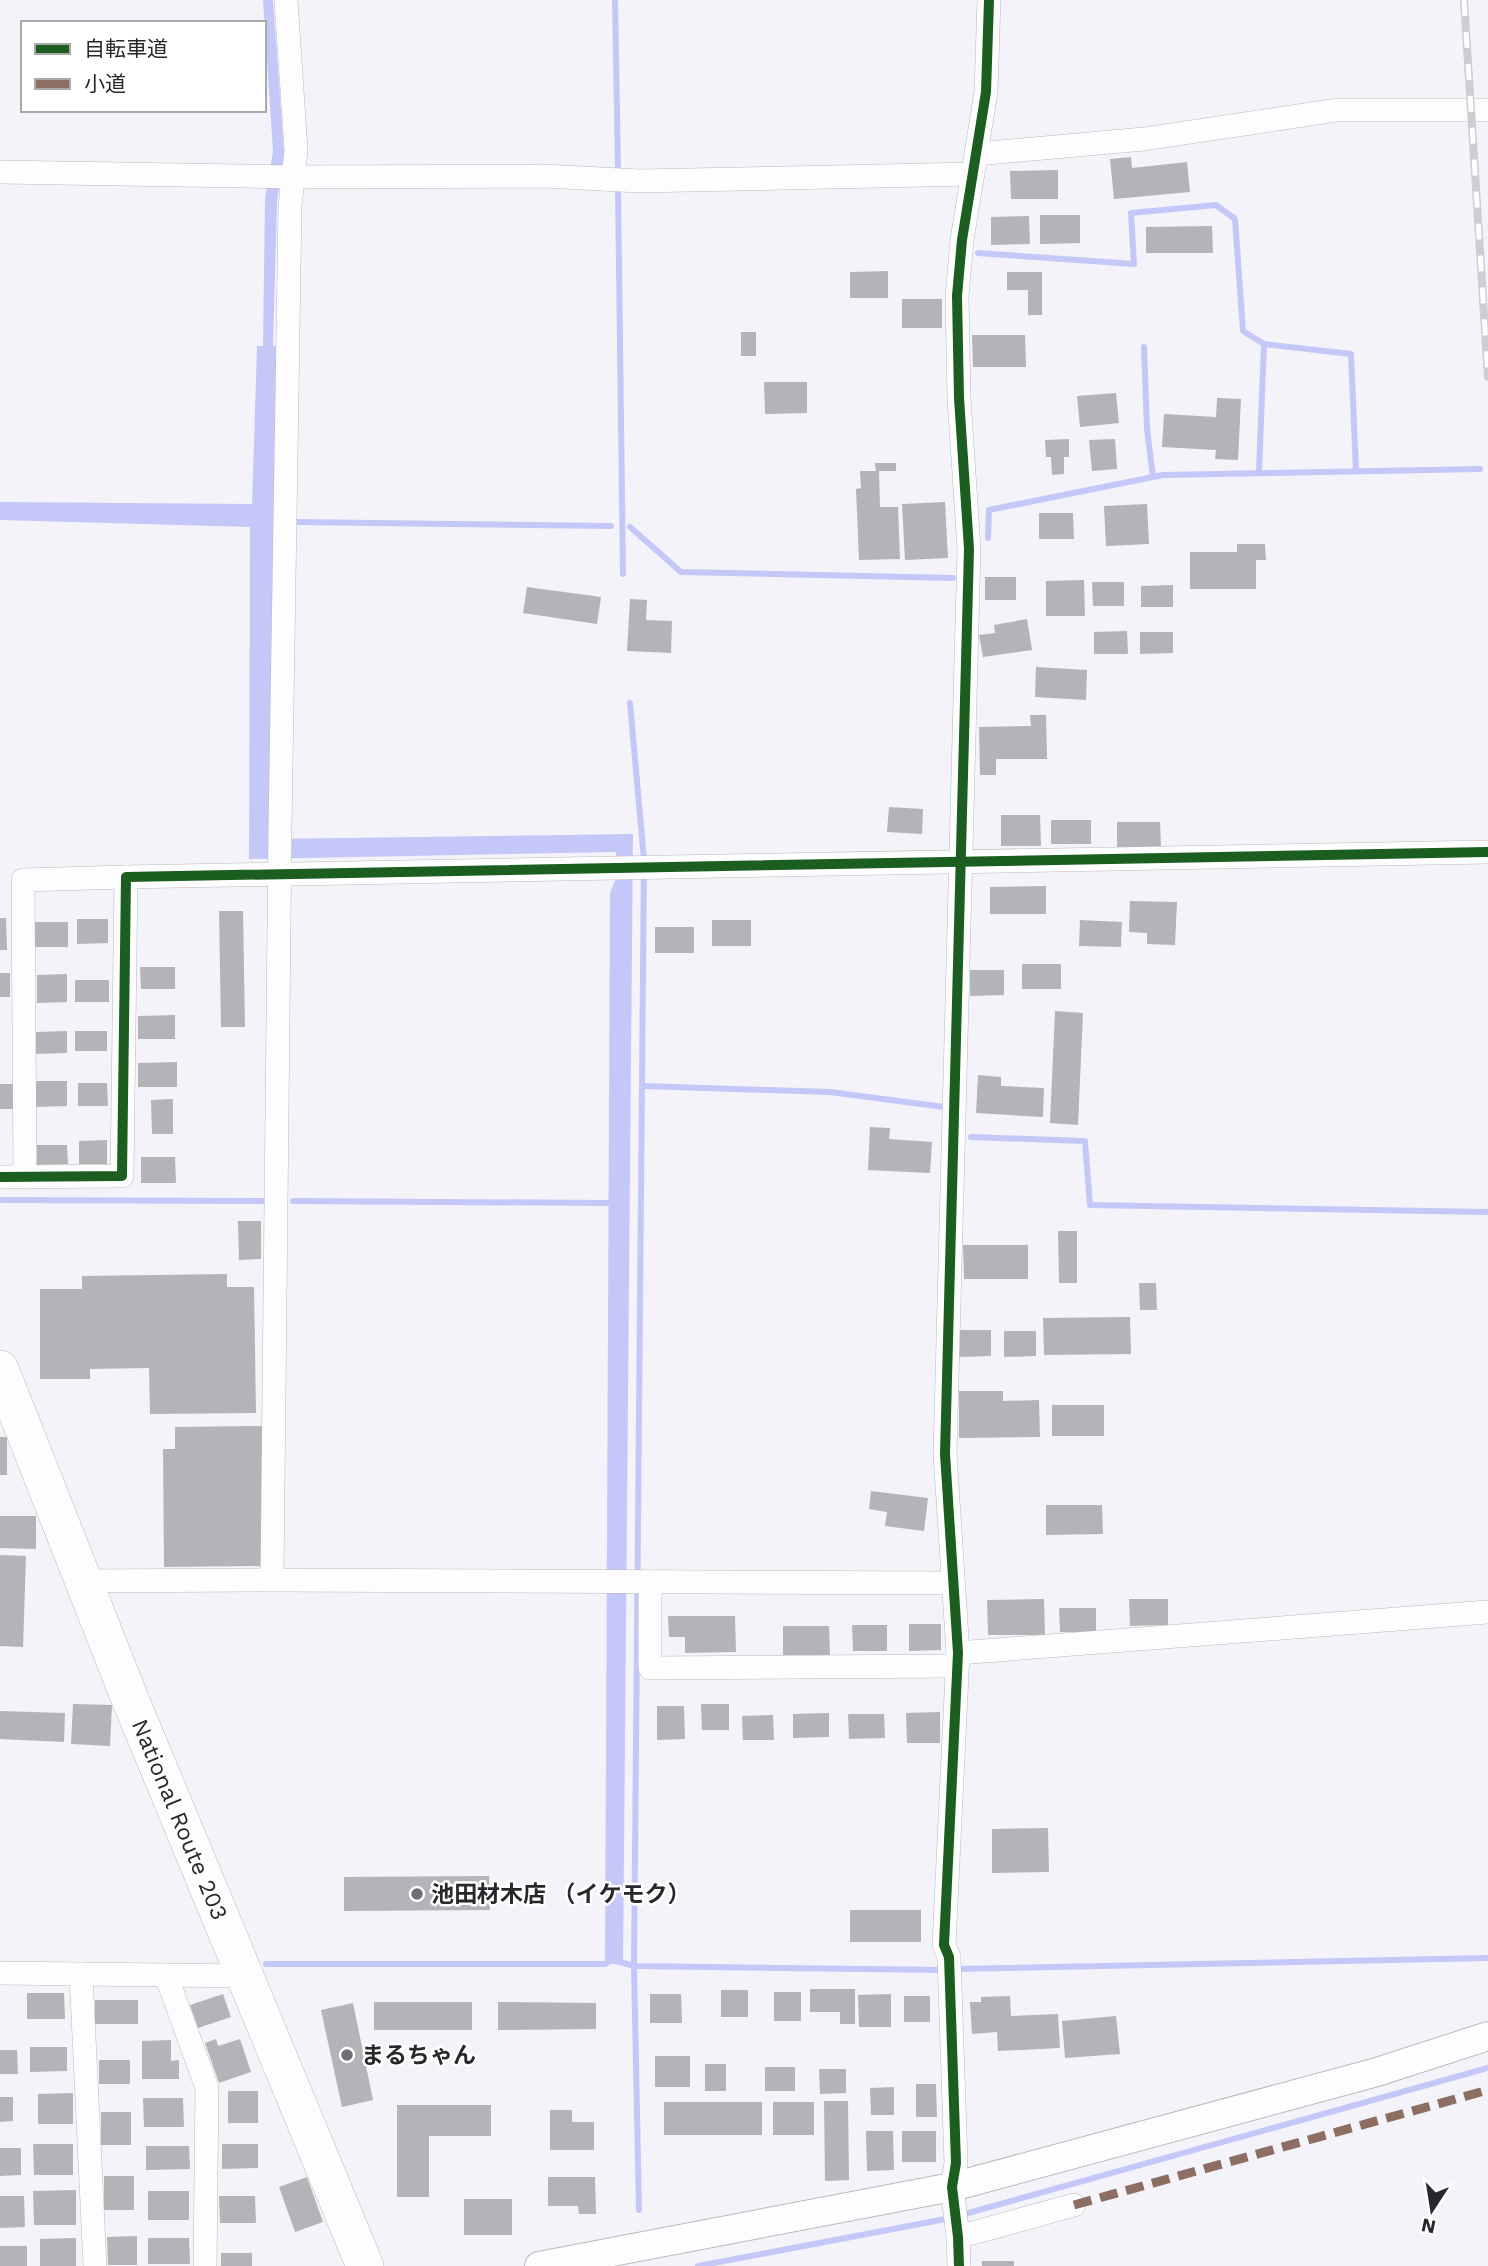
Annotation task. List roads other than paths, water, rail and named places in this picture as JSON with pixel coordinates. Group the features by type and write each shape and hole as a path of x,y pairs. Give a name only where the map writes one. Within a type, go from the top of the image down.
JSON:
{"highway":[{"name":"National Route 203","path":"0,1369 83,1581 365,2266"}],"street":[{"path":"272,1580 279,874 290,206 296,150 286,0"},
{"path":"959,2266 952,2187 956,2163 950,1968 944,1945 957,1660 945,1454 969,549 959,398 957,296 962,240 986,92 989,0"},
{"path":"0,173 260,177 544,176 639,181 975,164 1337,110 1488,110"},
{"path":"25,1177 23,880 1488,852"},
{"path":"0,1177 122,1176 126,877"},
{"path":"83,1581 952,1583"},
{"path":"650,1582 650,1668 957,1660 1488,1612"},
{"path":"0,1973 247,1976"},
{"path":"81,1974 95,2266"},
{"path":"166,1975 207,2088 205,2266"},
{"path":"539,2266 952,2187 1377,2072 1488,2036"},
{"path":"958,2237 1074,2205"}],"water":[{"path":"263,0 273,0 284,152 277,202 273,346 277,346 269,839 633,834 623,1964 605,1964 610,893 618,873 616,852 249,859 250,527 0,520 0,502 252,504 257,346 263,346 265,199 273,151"}],"waterway":[{"path":"615,0 618,169"},
{"path":"618,189 623,574"},
{"path":"978,253 1134,264 1131,213 1216,205 1235,219 1243,331 1264,344 1351,354 1356,471"},
{"path":"1259,472 1264,344"},
{"path":"1144,347 1147,429 1153,477"},
{"path":"988,538 989,510 1163,475 1480,469"},
{"path":"297,522 611,526"},
{"path":"630,527 681,572 953,578"},
{"path":"630,703 644,860 634,1966 639,2210"},
{"path":"643,1086 830,1092 944,1107"},
{"path":"971,1137 1085,1141 1090,1205 1488,1212"},
{"path":"0,1200 264,1201"},
{"path":"293,1201 608,1203"},
{"path":"955,1969 1488,1958"},
{"path":"266,1964 605,1964 611,1960"},
{"path":"616,1961 634,1966 944,1970"},
{"path":"961,2215 1488,2068"},
{"path":"698,2266 951,2218"}],"railway":[{"path":"1464,0 1488,377"}],"place":[{"name":"池田材木店 （イケモク）","path":"417,1894"},
{"name":"まるちゃん","path":"347,2055"}]}
